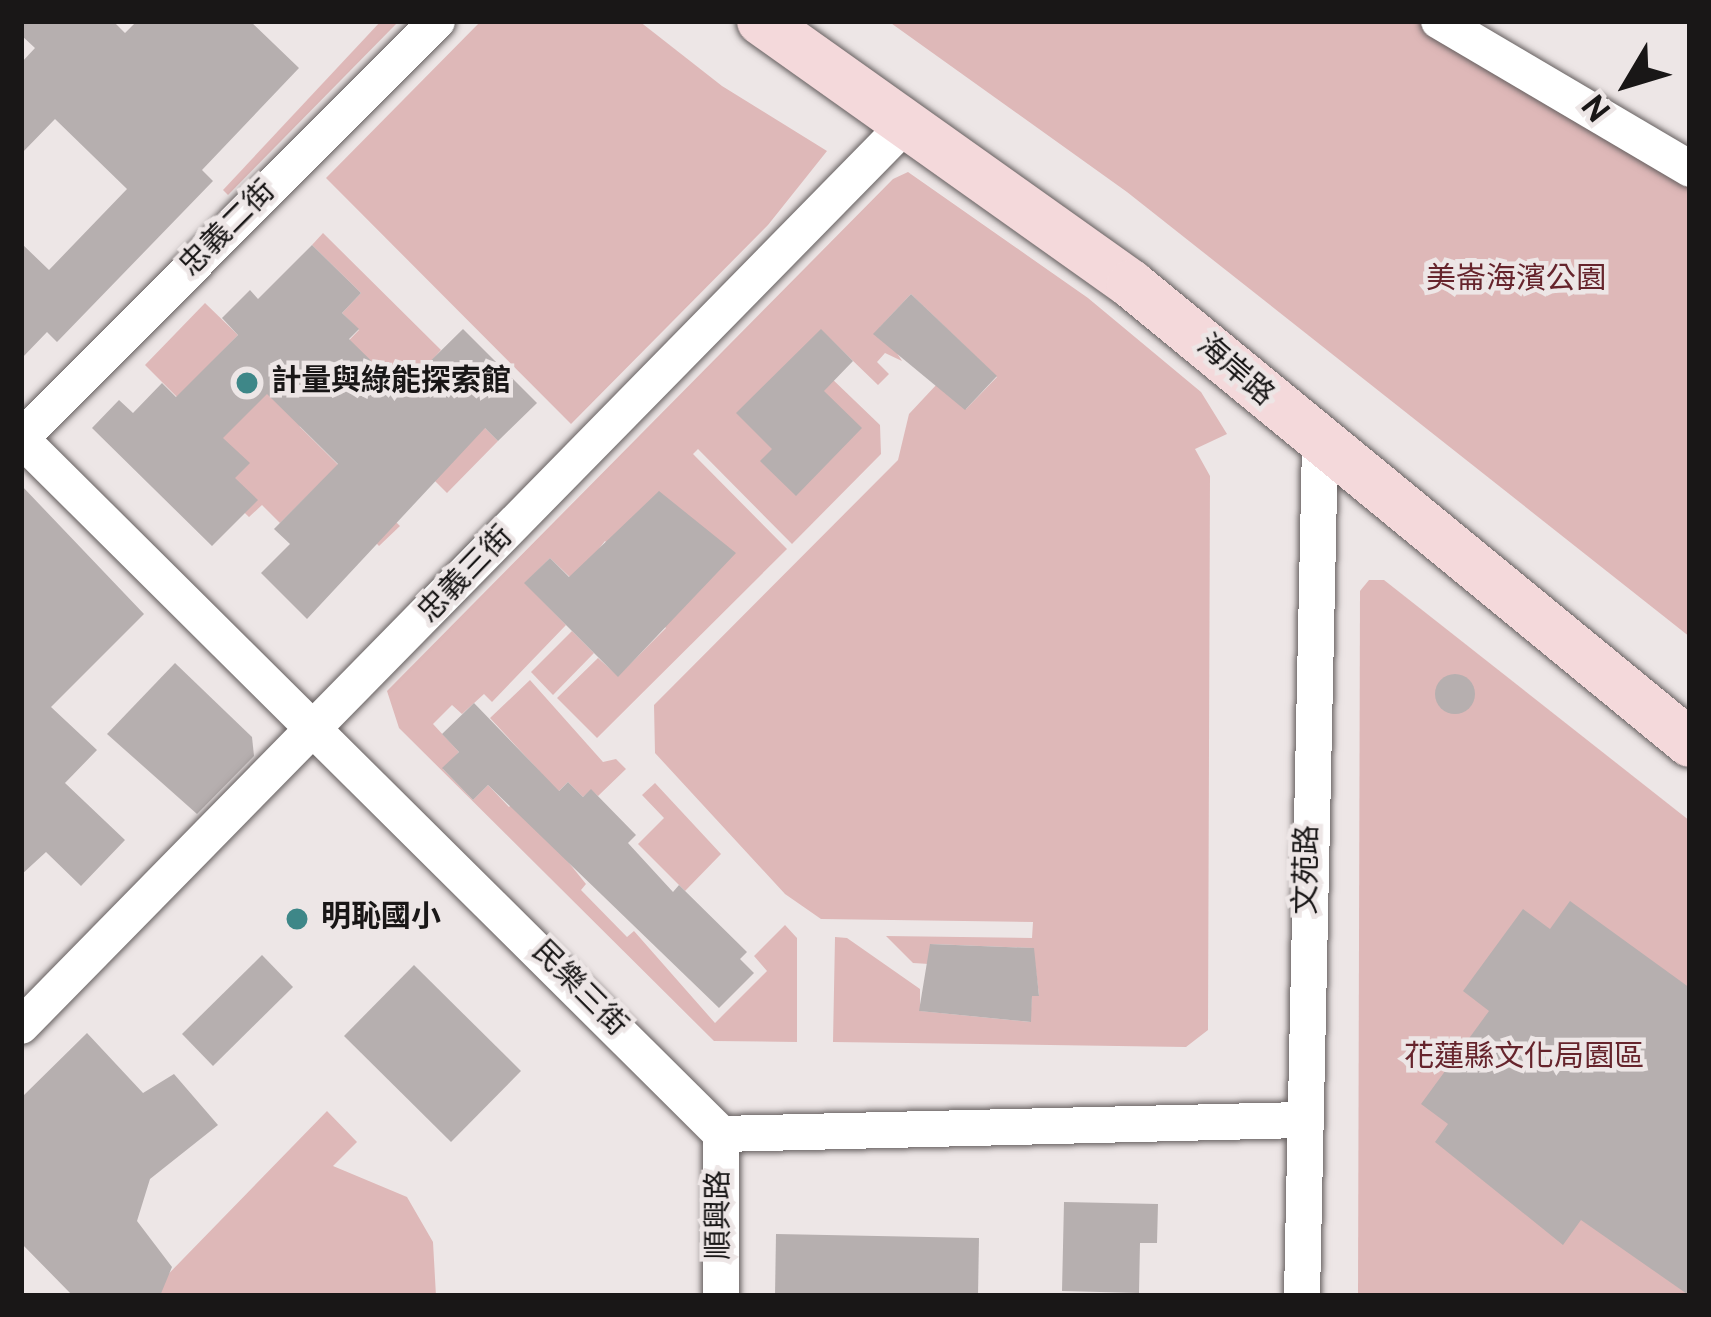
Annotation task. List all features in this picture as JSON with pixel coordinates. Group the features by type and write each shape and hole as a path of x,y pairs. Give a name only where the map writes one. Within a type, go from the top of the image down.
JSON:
{"main road":[{"name":"海岸路","path":"761,21 909,121 1131,284 1320,445 1690,743"}],"street":[{"name":"忠義二街","path":"21,438 437,21"},
{"path":"1439,21 1690,169"},
{"name":"忠義三街","path":"21,1026 319,728 909,121"},
{"name":"民樂三街","path":"21,438 319,728 721,1134"},
{"name":"文苑路","path":"1301,1296 1320,445"},
{"path":"721,1134 1302,1120"},
{"name":"順興路","path":"721,1134 721,1296"}],"green space":[{"path":"381,21 399,21 228,195 223,190"},
{"path":"481,21 639,21 722,86 827,151 768,225 571,424 326,178"},
{"name":"美崙海濱公園","path":"888,21 1424,21 1690,179 1690,637 1127,192"},
{"path":"908,172 1088,298 1201,392 1227,434 1195,449 1210,476 1208,1030 1186,1047 833,1042 835,937 847,938 920,989 920,1011 1030,1022 1032,996 1039,995 1033,948 931,944 929,964 913,963 886,936 1032,938 1033,922 821,919 785,894 655,753 654,705 898,460 909,414 938,383 966,409 997,377 911,294 880,327 902,361 885,353 877,362 889,374 878,385 821,330 802,350 880,425 881,454 792,544 698,449 693,454 787,549 597,738 557,698 598,658 618,676 666,628 632,593 625,561 605,541 574,581 550,558 525,583 566,625 492,702 484,694 462,714 452,705 433,724 459,752 443,769 473,800 488,785 509,807 542,774 490,718 530,680 603,762 616,759 626,769 598,796 591,790 583,797 568,782 532,817 586,884 581,890 627,937 634,931 715,1023 767,971 754,956 785,925 797,938 797,1042 714,1041 399,728 387,691 893,179"},
{"path":"323,233 441,350 425,368 498,441 447,493 433,479 437,425 381,370 328,362 359,330 342,313 361,293 312,245"},
{"path":"205,303 238,335 204,370 286,374 300,427 400,526 379,546 320,483 280,523 262,505 249,517 222,491 234,454 145,365"},
{"name":"花蓮縣文化局園區","path":"1369,580 1384,580 1690,821 1690,1296 1358,1296 1360,591"},
{"path":"572,631 594,653 553,695 531,672"},
{"path":"655,783 721,854 685,891 638,844 664,818 642,795"},
{"path":"327,1111 357,1142 333,1166 407,1197 433,1242 436,1296 147,1296"}],"building":[{"path":"21,21 113,21 125,33 137,21 250,21 299,68 202,170 213,181 57,342 47,332 21,359 21,243 49,270 127,189 55,119 21,154 21,63 35,48 21,35"},
{"path":"312,245 361,293 342,313 359,329 349,339 401,390 463,329 537,403 498,441 485,428 307,619 261,573 290,544 274,529 338,464 267,394 223,438 250,463 235,478 258,500 212,546 92,428 119,400 133,413 162,383 176,397 238,335 222,318 250,290 258,299"},
{"path":"911,294 997,376 965,410 873,334"},
{"path":"821,329 853,361 824,391 862,428 796,496 760,461 772,449 736,413"},
{"path":"21,485 144,614 51,707 97,750 65,783 125,840 81,886 46,852 21,875"},
{"path":"659,491 736,553 618,677 524,583 550,558 569,577"},
{"path":"175,663 252,737 254,756 197,814 107,734"},
{"path":"1455,674 1469,680 1475,694 1469,708 1455,714 1441,708 1435,694 1441,680"},
{"path":"474,703 559,791 568,782 583,797 591,789 636,835 628,843 673,892 679,885 747,952 740,959 754,973 719,1008 488,785 473,800 442,768 459,752 442,734"},
{"path":"1570,901 1690,988 1690,1296 1581,1220 1563,1245 1435,1142 1448,1124 1421,1104 1489,1011 1463,991 1523,909 1550,929"},
{"path":"930,944 1034,948 1039,996 1032,996 1031,1022 919,1011"},
{"path":"262,955 293,987 213,1066 182,1034"},
{"path":"414,965 521,1071 451,1142 344,1036"},
{"path":"87,1033 143,1093 174,1074 218,1125 150,1179 137,1221 172,1267 160,1296 73,1296 21,1243 21,1098"},
{"path":"1064,1202 1158,1204 1157,1243 1140,1243 1139,1293 1062,1291"},
{"path":"776,1234 979,1238 978,1296 775,1296"}],"place":[{"name":"計量與綠能探索館","path":"247,383"},
{"name":"明恥國小","path":"297,919"}]}
